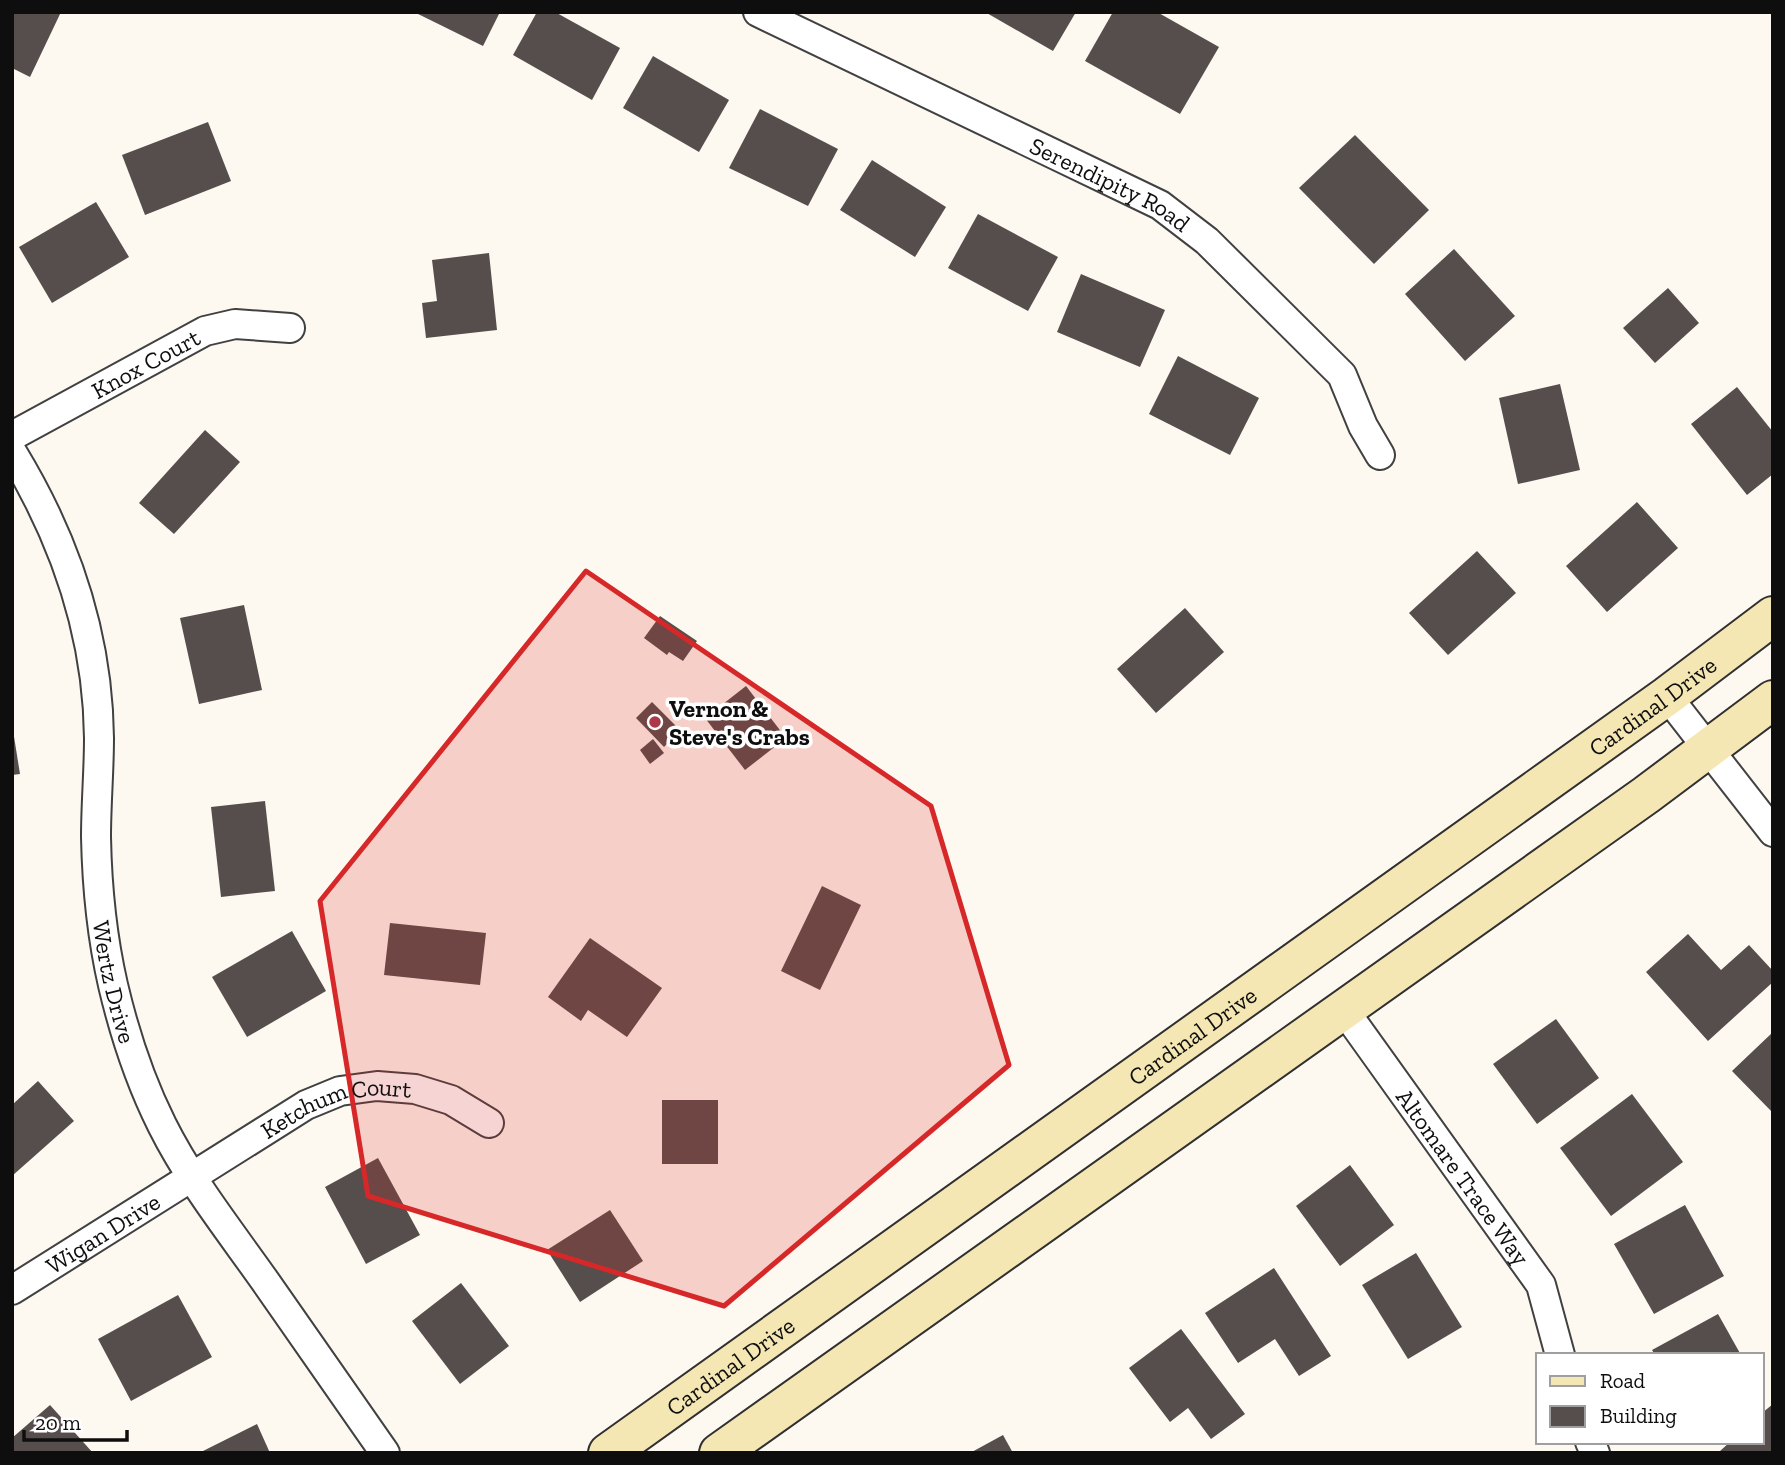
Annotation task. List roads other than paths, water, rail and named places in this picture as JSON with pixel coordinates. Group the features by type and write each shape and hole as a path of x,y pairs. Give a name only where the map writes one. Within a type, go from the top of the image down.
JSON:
{"main road":[{"name":"Cardinal Drive","path":"608,1453 1667,696 1773,615"},
{"path":"719,1453 1344,1010 1709,749 1773,700"}],"street":[{"name":"Serendipity Road","path":"758,12 1160,205 1207,241 1342,375 1363,426 1380,455"},
{"name":"Knox Court","path":"12,436 205,331 235,324 290,328"},
{"name":"Wertz Drive","path":"12,452 63,552 83,613 95,681 99,737 96,837 100,911 113,985 133,1056 162,1124 191,1176 384,1453"},
{"path":"1667,696 1773,832"},
{"name":"Altomare Trace Way","path":"1344,1010 1541,1285 1559,1353"},
{"name":"Ketchum Court","path":"191,1176 306,1105 340,1091 377,1086 415,1089 451,1100 489,1123"},
{"name":"Wigan Drive","path":"12,1290 191,1176"}],"place":[{"name":"Vernon & Steve's Crabs","path":"655,722"}]}
